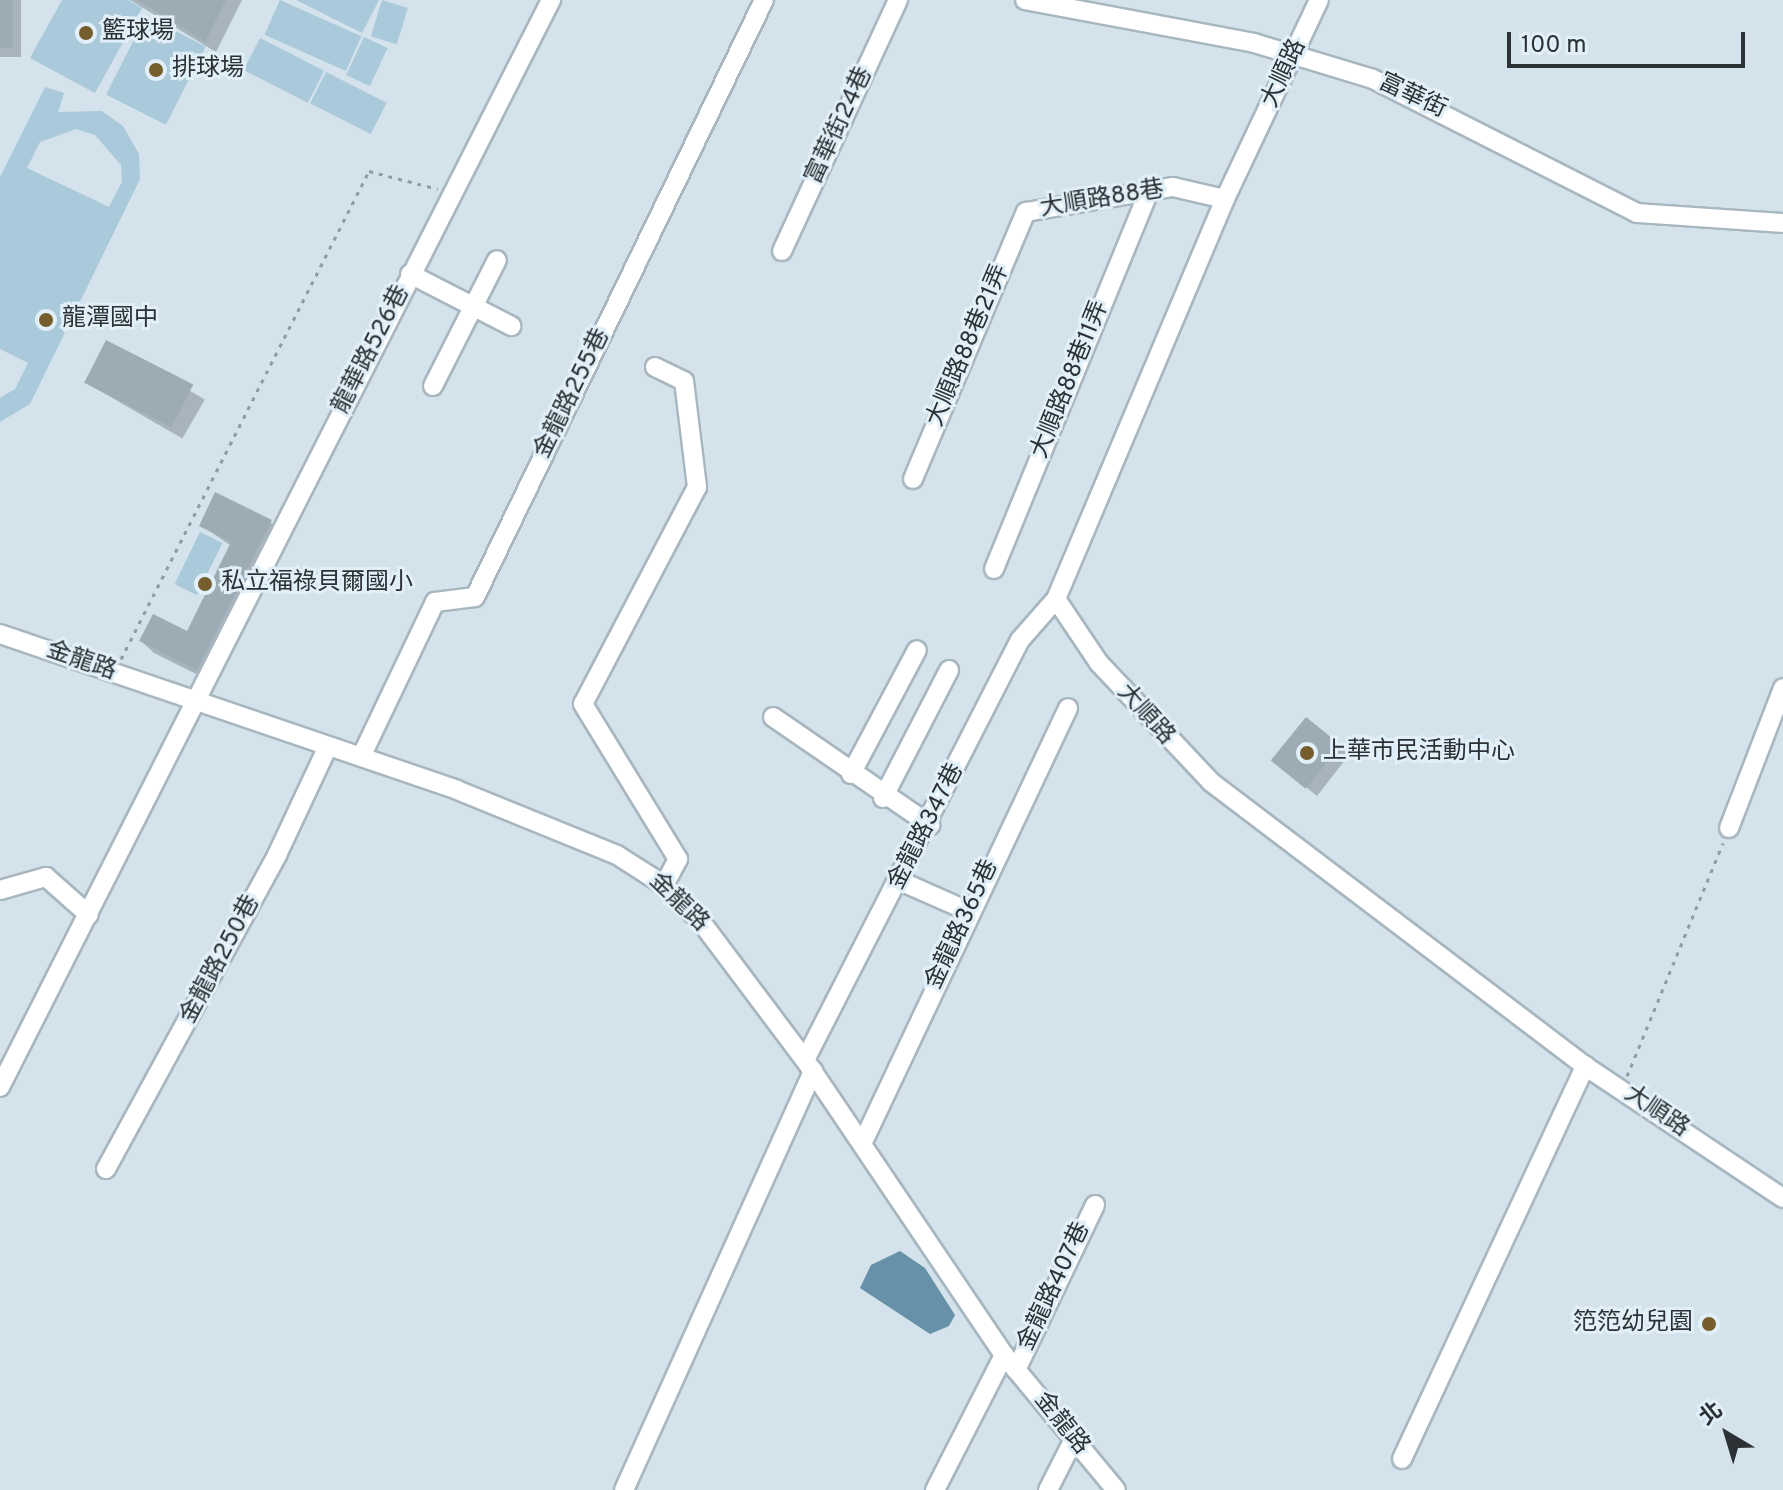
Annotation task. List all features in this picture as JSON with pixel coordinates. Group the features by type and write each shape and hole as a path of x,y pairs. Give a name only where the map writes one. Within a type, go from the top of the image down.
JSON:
{"street":[{"name":"龍華路526巷","path":"0,1087 551,0"},
{"name":"金龍路255巷","path":"361,757 435,602 475,597 764,0"},
{"name":"富華街24巷","path":"782,251 898,0"},
{"name":"富華街","path":"1025,0 1294,57 1424,99 1535,164 1637,213 1783,223"},
{"name":"大順路","path":"1319,0 1225,199 1056,599 1099,663 1211,782 1585,1066 1783,1198"},
{"name":"大順路88巷","path":"1026,212 1173,187 1225,199"},
{"name":"大順路88巷11弄","path":"994,569 1149,191"},
{"name":"大順路88巷21弄","path":"913,479 1026,212"},
{"path":"433,386 497,260"},
{"path":"410,274 511,326"},
{"path":"655,367 684,381 697,487 583,704 678,859 664,885"},
{"name":"金龍路347巷","path":"624,1490 809,1066 1020,640 1056,599"},
{"name":"金龍路","path":"0,634 361,757 617,855 664,885 702,923 809,1066 1010,1362 1116,1490"},
{"path":"851,774 917,650"},
{"path":"883,798 949,670"},
{"path":"1729,828 1783,688"},
{"name":"金龍路365巷","path":"862,1144 968,911 1068,708"},
{"path":"773,717 883,798 930,825"},
{"name":"金龍路250巷","path":"106,1169 277,855 328,746"},
{"path":"0,890 46,877 89,915"},
{"path":"900,881 968,911"},
{"path":"1402,1459 1585,1066"},
{"name":"金龍路407巷","path":"935,1490 1010,1362 1095,1205"},
{"path":"1048,1490 1073,1441"}],"path":[{"path":"113,673 369,171 389,170 451,194"},
{"path":"1622,1089 1729,828"}],"shaded area":[{"name":"籃球場","path":"62,0 128,0 142,8 95,93 30,58"},
{"path":"280,0 361,36 346,71 265,35"},
{"path":"296,0 379,0 362,33"},
{"path":"382,0 408,8 397,44 371,36"},
{"name":"排球場","path":"146,16 206,46 166,125 106,94"},
{"path":"364,37 388,48 370,86 346,75"},
{"path":"260,38 324,71 308,103 244,70"},
{"path":"326,72 387,103 371,134 310,103"},
{"path":"45,87 64,93 58,112 102,111 123,126 139,154 140,179 30,404 0,422 0,398 15,389 28,363 0,349 0,177","holes":["76,129 95,135 121,165 122,182 109,207 27,168 40,142"]},
{"path":"200,532 222,543 197,595 175,584"},
{"path":"900,1251 925,1268 955,1315 949,1326 930,1334 860,1288 871,1265"}],"building":[{"path":"0,0 13,0 13,48 0,48"},
{"path":"138,0 226,0 205,42"},
{"path":"106,340 193,384 172,427 84,383"},
{"path":"215,492 272,520 197,670 139,641 153,614 187,631 231,542 199,526"},
{"name":"上華市民活動中心","path":"1306,717 1341,745 1306,789 1271,761"}],"place":[{"name":"籃球場","path":"86,33"},
{"name":"排球場","path":"156,70"},
{"name":"龍潭國中","path":"46,320"},
{"name":"私立福祿貝爾國小","path":"205,584"},
{"name":"上華市民活動中心","path":"1307,753"},
{"name":"笵笵幼兒園","path":"1709,1324"}]}
